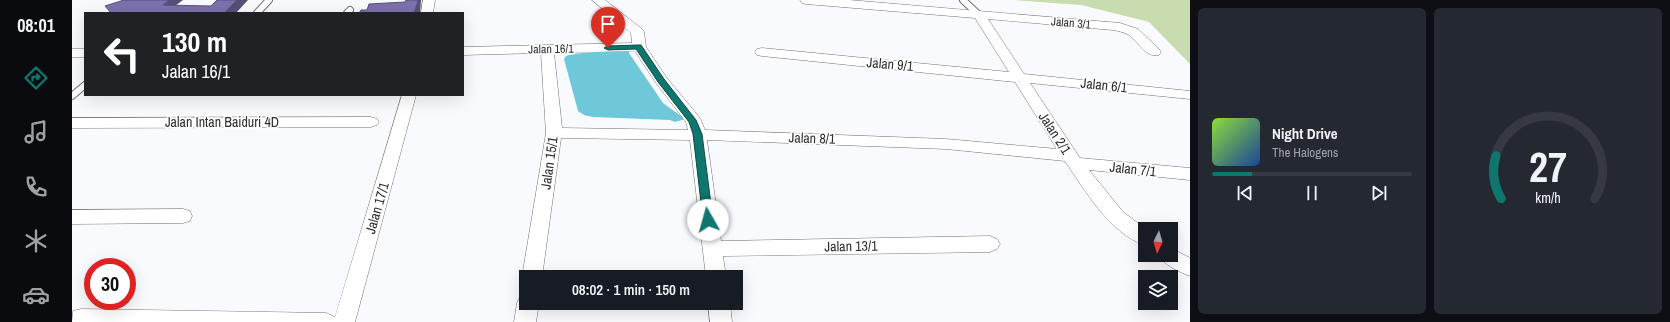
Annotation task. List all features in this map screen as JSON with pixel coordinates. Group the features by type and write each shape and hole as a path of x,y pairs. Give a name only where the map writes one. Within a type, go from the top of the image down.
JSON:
{"street":[{"path":"427,12 430,0"},
{"path":"598,0 637,32 639,36 637,40 638,47 661,80 694,121 698,134 715,270"},
{"name":"Jalan 3/1","path":"806,0 1115,26 1133,32 1154,52"},
{"name":"Jalan 2/1","path":"979,15 1073,160 1116,217 1138,233"},
{"name":"Jalan 16/1","path":"464,51 638,47"},
{"name":"Jalan 15/1","path":"533,270 554,133 547,49"},
{"name":"Jalan 9/1","path":"762,52 1019,76"},
{"path":"72,53 84,53"},
{"name":"Jalan 6/1","path":"1019,76 1190,95"},
{"name":"Jalan 17/1","path":"344,322 409,96"},
{"name":"Jalan Intan Baiduri 4D","path":"72,123 371,122"},
{"name":"Jalan 8/1","path":"554,133 698,134 946,144 1073,160"},
{"name":"Jalan 7/1","path":"1073,160 1190,174"},
{"path":"72,216 183,216"},
{"name":"Jalan 13/1","path":"712,249 990,244"},
{"path":"1178,261 1190,268"},
{"path":"525,322 527,310"},
{"path":"720,310 721,322"},
{"path":"81,318 326,322"}],"lane":[{"path":"258,12 269,0"},
{"path":"963,0 979,15"},
{"path":"72,96 84,86"}],"green space":[{"path":"1014,0 1190,0 1190,64 1149,22 1081,5"}],"water":[{"path":"619,50 629,51 663,103 685,119 675,122 670,120 593,117 584,115 578,111 564,59 566,56 572,54"}],"building":[{"path":"124,0 169,0 163,5 211,6 217,0 237,0 225,12 110,12 105,6"},
{"path":"406,0 418,0 414,12 360,12 361,10 367,10 369,4 405,2"}],"route":[{"path":"608,48 638,47 661,80 694,121 698,134 708,220"}]}
